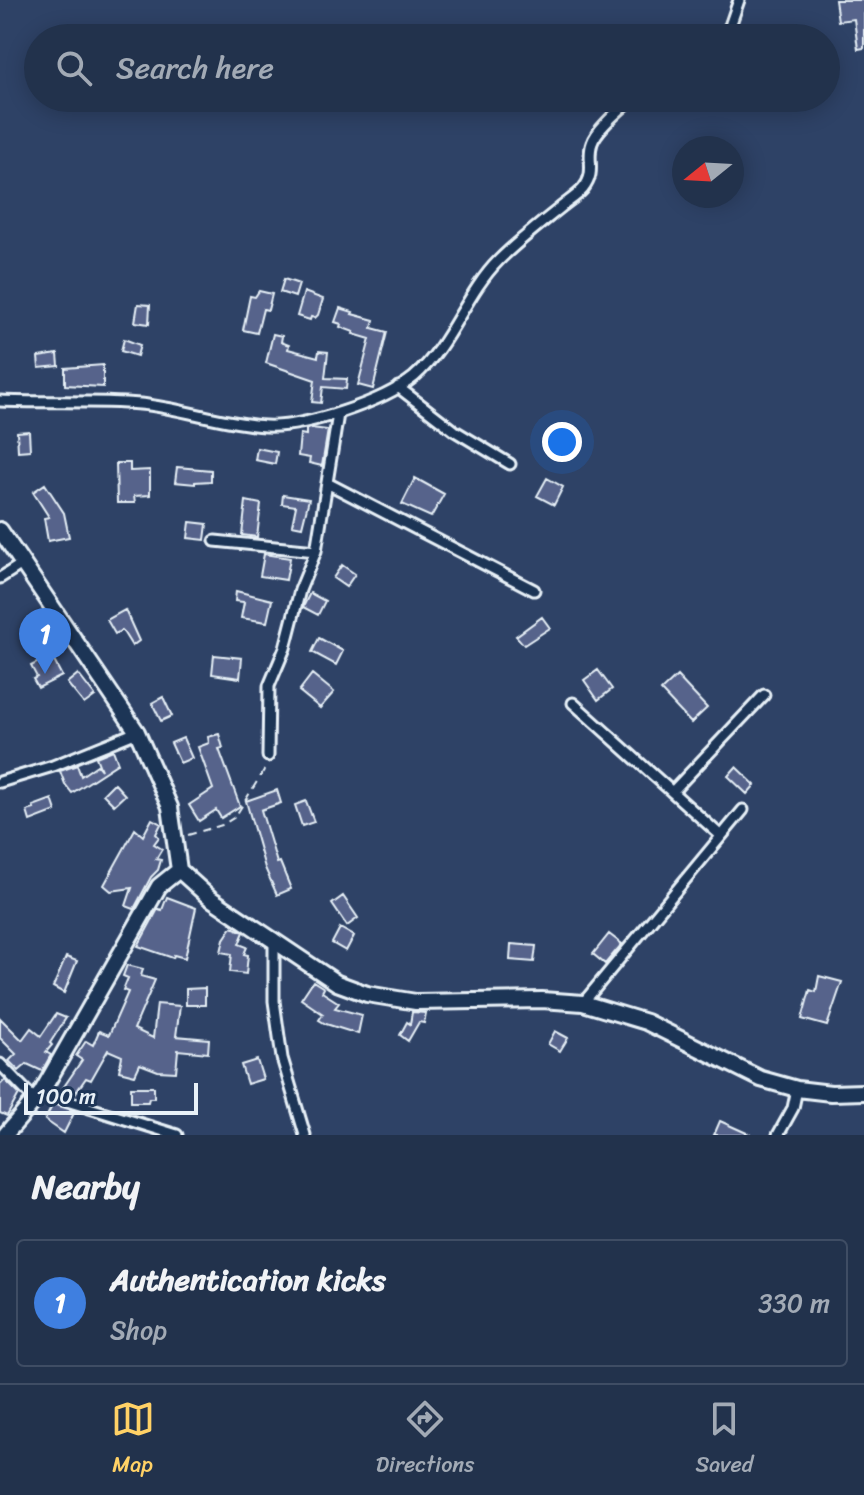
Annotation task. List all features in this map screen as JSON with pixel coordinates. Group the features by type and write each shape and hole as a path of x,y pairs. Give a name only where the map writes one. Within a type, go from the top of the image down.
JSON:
{"street":[{"path":"731,24 739,0"},
{"path":"0,401 100,400 152,405 265,426 338,414 398,387 413,378 445,342 459,314 498,261 583,189 592,172 592,143 617,112"},
{"path":"398,387 455,431 510,464"},
{"path":"268,756 269,686 285,648 300,590 316,551 338,414"},
{"path":"327,483 534,590"},
{"path":"0,530 137,732 170,807 179,870 210,898 337,983 367,994 416,1002 542,1000 583,1003 646,1022 746,1072 797,1089 831,1093 864,1092"},
{"path":"215,541 316,551"},
{"path":"0,578 22,564"},
{"path":"672,792 764,695"},
{"path":"573,703 720,835"},
{"path":"0,782 53,766 137,732"},
{"path":"583,1003 743,810"},
{"path":"5,1135 38,1096 159,886 179,870"},
{"path":"274,938 274,1001 282,1058 305,1135"},
{"path":"0,1064 38,1096 140,1130 177,1135"},
{"path":"778,1135 793,1108 797,1089"}],"path":[{"path":"176,839 222,825 235,817 265,770 268,756"}],"building":[{"path":"835,0 864,0 864,48 858,49 854,19 838,21"},
{"path":"284,279 299,284 295,297 280,292"},
{"path":"259,291 272,294 268,310 263,309 257,333 243,330 250,296 255,297"},
{"path":"304,292 323,299 318,315 310,320 297,316"},
{"path":"138,304 150,305 149,324 135,322"},
{"path":"340,308 374,320 372,328 387,332 373,389 358,385 370,339 353,334 335,322"},
{"path":"273,334 282,336 281,342 289,345 288,349 318,357 319,351 328,352 325,378 347,379 346,389 323,387 321,403 312,402 315,380 266,363"},
{"path":"124,339 140,345 137,356 121,351"},
{"path":"58,354 59,366 39,368 38,357"},
{"path":"103,365 103,387 65,385 65,368"},
{"path":"306,429 328,430 322,466 309,463 310,458 298,456 300,434 306,435"},
{"path":"29,431 30,450 18,451 17,432"},
{"path":"257,448 277,452 275,464 255,460"},
{"path":"116,463 130,463 130,471 150,470 150,495 134,496 135,503 117,503"},
{"path":"177,467 211,470 211,481 195,484 175,482"},
{"path":"415,478 444,494 431,517 402,504"},
{"path":"547,478 563,487 554,505 537,496"},
{"path":"45,484 64,513 69,537 48,541 44,518 49,517 33,492"},
{"path":"283,495 309,499 302,527 292,525 296,506 282,504"},
{"path":"246,501 261,504 257,537 242,535"},
{"path":"190,522 207,524 205,540 188,538"},
{"path":"264,554 290,558 286,580 260,576"},
{"path":"342,565 355,574 346,587 333,578"},
{"path":"236,591 272,600 267,622 241,618 244,602 235,601"},
{"path":"310,593 325,601 318,615 303,607"},
{"path":"125,610 139,641 132,646 122,630 115,634 107,620"},
{"path":"542,617 550,628 524,645 516,636"},
{"path":"319,638 343,651 336,665 312,652"},
{"path":"214,655 242,658 240,678 212,674"},
{"path":"44,659 47,665 54,661 62,676 38,688 31,666"},
{"path":"598,670 612,689 598,700 584,680"},
{"path":"78,674 95,696 84,704 67,683"},
{"path":"312,674 334,692 320,708 299,691"},
{"path":"677,676 707,708 691,723 661,691"},
{"path":"163,697 172,716 161,721 152,703"},
{"path":"219,734 223,748 219,749 240,806 221,818 216,810 199,821 189,805 213,789 198,747 209,743 208,737"},
{"path":"183,738 192,758 180,763 171,743"},
{"path":"113,750 118,763 72,793 60,771 77,765 81,776 97,765 101,770 96,757"},
{"path":"736,767 755,785 747,794 728,776"},
{"path":"114,783 125,795 114,805 103,794"},
{"path":"277,790 281,803 261,810 277,863 280,862 291,889 277,895 265,868 246,801"},
{"path":"52,799 56,811 30,821 27,811"},
{"path":"306,801 314,822 302,826 295,805"},
{"path":"152,819 161,824 156,834 159,837 154,844 162,849 156,859 161,860 134,909 126,906 132,888 111,891 104,885 135,829 143,836"},
{"path":"343,896 358,918 347,926 332,904"},
{"path":"167,897 196,908 185,958 174,955 173,958 138,946"},
{"path":"232,927 244,932 239,944 247,947 244,954 248,955 246,974 230,972 232,954 221,952 224,939"},
{"path":"340,928 354,936 346,951 332,943"},
{"path":"609,934 622,944 605,964 593,954"},
{"path":"511,944 536,946 534,962 510,960"},
{"path":"66,957 77,961 64,993 53,987"},
{"path":"127,965 143,969 141,976 155,980 134,1029 153,1038 157,1004 180,1006 176,1036 209,1039 208,1053 178,1050 176,1072 158,1071 140,1064 135,1075 119,1071 122,1056 108,1050 91,1080 86,1078 74,1095 61,1091 82,1060 76,1056 86,1041 93,1045 99,1031 109,1035 128,992 123,990 128,978 123,976"},
{"path":"819,976 842,982 827,1026 802,1019 810,990 816,992"},
{"path":"313,981 324,988 322,992 339,1003 335,1008 362,1015 358,1034 319,1020 323,1014 301,999"},
{"path":"205,988 205,1005 186,1005 186,989"},
{"path":"412,1012 426,1013 424,1023 419,1022 408,1041 400,1035 407,1022 410,1024"},
{"path":"56,1014 66,1018 50,1043 52,1045 46,1052 51,1055 42,1071 27,1064 19,1071 9,1061 16,1054 0,1038 0,1018 22,1040 31,1028 41,1036"},
{"path":"555,1031 568,1038 560,1051 548,1044"},
{"path":"257,1060 263,1079 247,1084 241,1065"},
{"path":"5,1080 19,1094 7,1116 0,1113 0,1085"},
{"path":"131,1087 154,1087 154,1098 149,1098 148,1102 131,1102"},
{"path":"53,1104 75,1111 64,1133 45,1120"},
{"path":"720,1121 751,1135 714,1135"}],"place":[{"name":"Authentication kicks","path":"45,674"}]}
